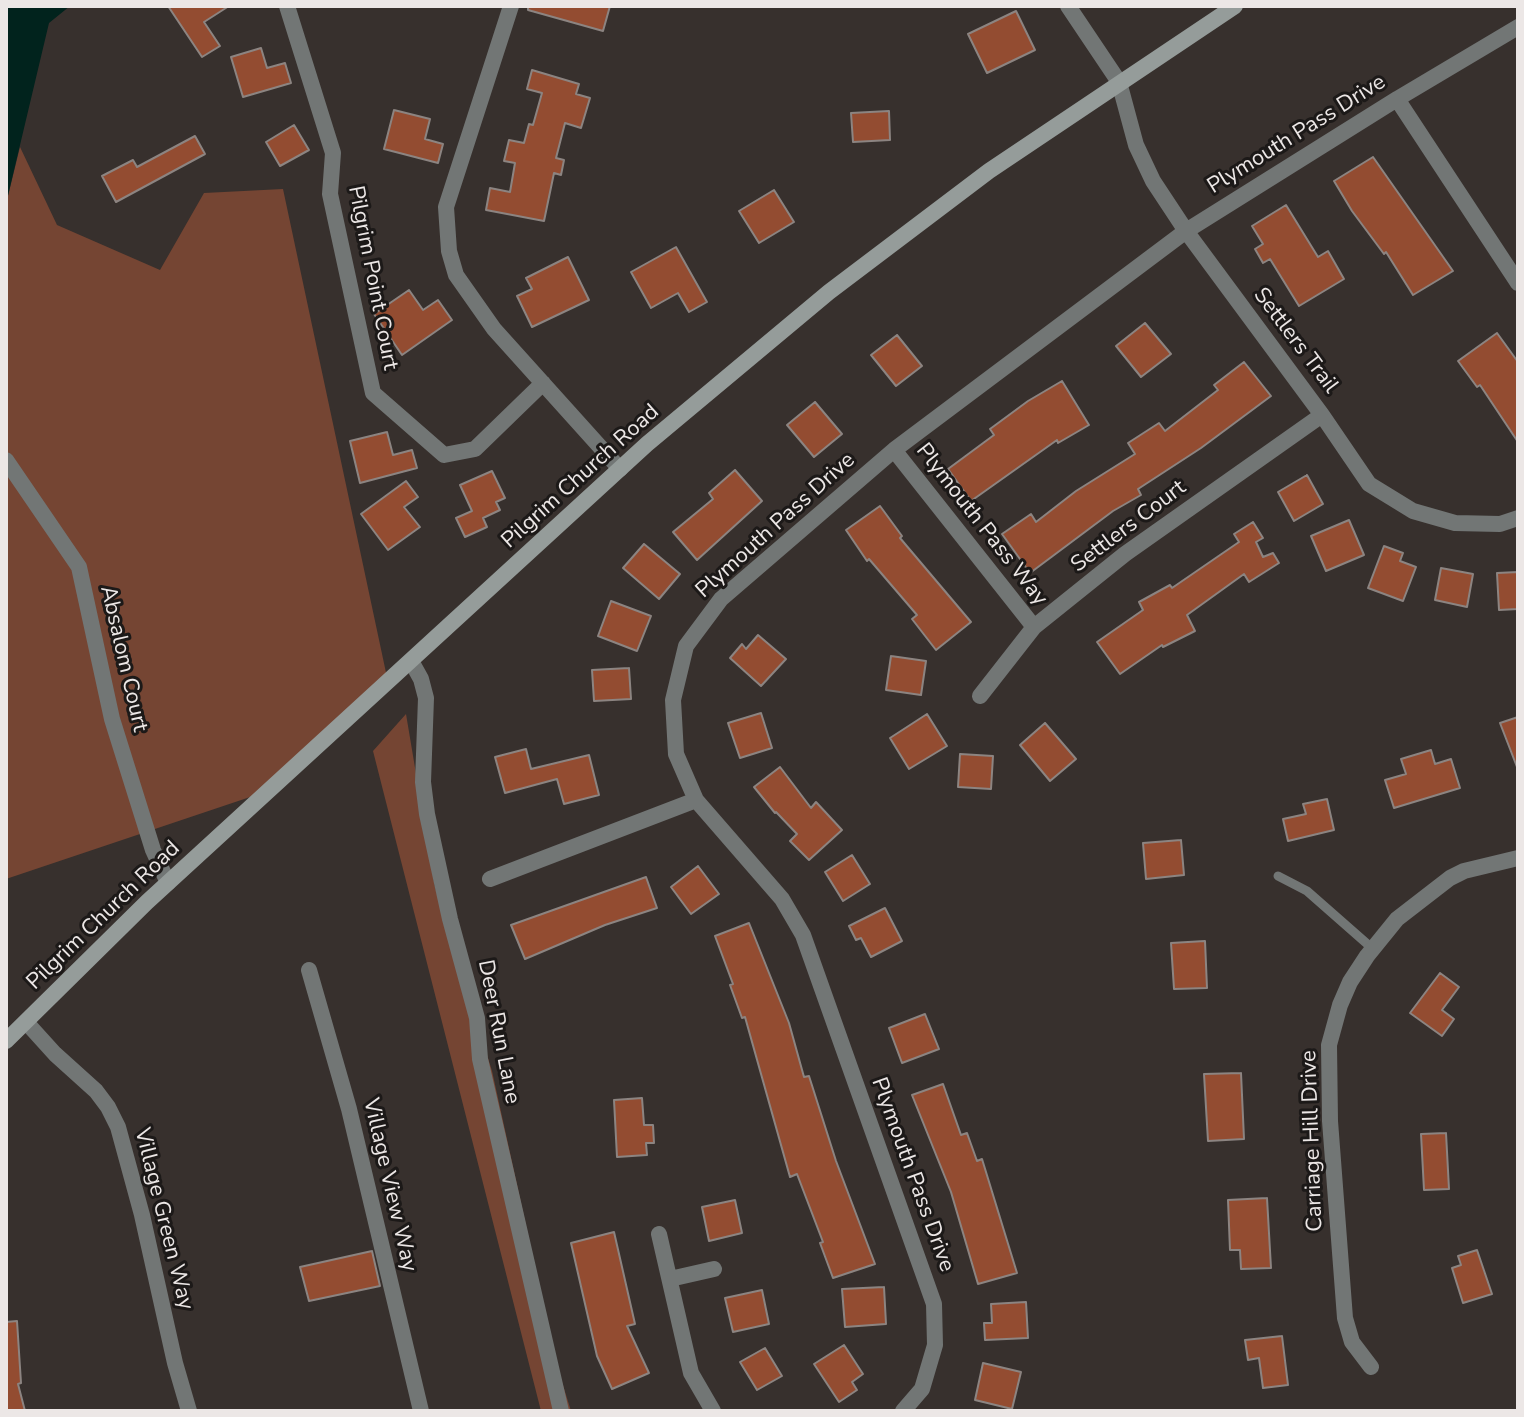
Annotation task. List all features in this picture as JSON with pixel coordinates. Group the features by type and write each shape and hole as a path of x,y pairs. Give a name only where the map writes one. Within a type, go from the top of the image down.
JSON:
{"street":[{"name":"Pilgrim Point Court","path":"287,6 333,153 330,194 373,393 444,455 475,449 543,383"},
{"path":"511,6 446,207 449,251 456,275 494,329 620,469"},
{"name":"Settlers Trail","path":"1068,6 1119,82 1136,145 1147,169 1186,231 1369,484 1413,511 1455,523 1500,524 1518,518"},
{"name":"Pilgrim Church Road","path":"6,1041 168,883 620,469 841,283 989,171 1235,6"},
{"name":"Plymouth Pass Drive","path":"903,1411 922,1389 931,1360 935,1345 934,1304 803,935 782,899 696,800 676,754 673,700 686,646 721,599 894,450 1186,231 1518,27"},
{"path":"1397,99 1518,282"},
{"name":"Settlers Court","path":"980,696 1034,627 1125,554 1322,415"},
{"name":"Plymouth Pass Way","path":"894,450 1034,627"},
{"name":"Absalom Court","path":"6,460 79,567 112,719 153,850 168,883"},
{"name":"Deer Run Lane","path":"411,661 421,679 426,698 423,782 427,814 477,1018 480,1059 561,1411"},
{"path":"490,879 696,800"},
{"name":"Carriage Hill Drive","path":"1371,1367 1352,1342 1345,1318 1330,1121 1329,1045 1350,982 1397,919 1450,878 1464,871 1518,858"},
{"name":"Village View Way","path":"309,970 349,1109 417,1410"},
{"name":"Village Green Way","path":"26,1022 55,1054 96,1091 118,1127 189,1411"},
{"path":"659,1234 691,1373 713,1411"},
{"path":"670,1279 714,1269"}],"lane":[{"path":"1278,876 1307,891 1373,949"}],"shaded area":[{"path":"20,147 57,225 160,270 204,193 283,189 388,682 268,791 6,879 6,204"},
{"path":"406,714 435,887 492,1071 557,1366 571,1411 541,1411 373,751"}],"water":[{"path":"6,6 70,6 49,23 6,204"}],"building":[{"path":"168,6 229,6 204,22 220,46 202,57"},
{"path":"528,6 610,6 603,31 528,10"},
{"path":"1016,11 1035,50 987,73 968,34"},
{"path":"261,48 267,68 285,63 291,83 243,97 231,57"},
{"path":"532,70 579,84 576,94 590,98 581,128 565,123 556,158 564,160 561,175 554,173 544,221 486,210 490,188 510,192 515,163 504,161 509,140 524,143 529,124 533,125 542,93 527,89"},
{"path":"394,110 430,119 425,139 443,144 438,163 384,149"},
{"path":"889,111 890,140 853,142 851,113"},
{"path":"294,125 309,150 280,166 266,142"},
{"path":"195,136 205,154 116,202 102,176 133,160 137,167"},
{"path":"1373,157 1453,271 1413,295 1334,181"},
{"path":"774,190 794,222 759,243 739,211"},
{"path":"1286,205 1318,257 1328,251 1344,279 1299,306 1270,259 1263,263 1255,249 1263,244 1252,226"},
{"path":"676,247 707,302 689,312 678,293 651,308 631,272"},
{"path":"568,257 589,300 532,327 517,296 532,289 526,278"},
{"path":"409,290 423,310 438,300 452,320 402,355 374,314"},
{"path":"1145,323 1171,354 1141,377 1116,346"},
{"path":"1497,333 1518,362 1518,442 1480,385 1477,387 1458,361"},
{"path":"897,335 922,366 896,386 871,355"},
{"path":"1244,362 1271,396 1201,448 1138,489 1141,495 1113,511 1030,573 1002,534 1031,514 1036,522 1076,491 1135,454 1128,443 1159,423 1165,431 1218,390 1214,385"},
{"path":"1062,381 1089,425 1058,443 1057,440 971,501 948,469 994,435 990,429"},
{"path":"815,402 842,434 814,457 787,425"},
{"path":"387,432 393,455 412,450 417,468 360,483 350,441"},
{"path":"735,470 762,501 697,560 673,532 713,499 709,493"},
{"path":"492,471 505,498 496,502 500,510 483,518 487,527 465,537 456,518 472,511 460,485"},
{"path":"1307,475 1323,504 1294,521 1278,492"},
{"path":"406,481 418,497 404,507 420,527 388,550 361,514"},
{"path":"880,506 902,536 900,538 971,622 936,650 912,619 917,615 869,559 867,561 846,530"},
{"path":"1349,520 1364,555 1326,571 1311,536"},
{"path":"1253,522 1263,538 1256,542 1263,557 1273,553 1279,563 1249,582 1244,574 1187,615 1195,631 1162,645 1120,674 1097,642 1143,610 1139,602 1170,585 1172,588 1239,542 1234,534"},
{"path":"644,544 680,574 659,599 623,568"},
{"path":"1384,546 1403,553 1400,561 1416,567 1403,601 1368,588"},
{"path":"1441,568 1473,574 1467,607 1435,600"},
{"path":"1518,572 1518,609 1499,610 1497,573"},
{"path":"611,601 651,616 637,651 598,636"},
{"path":"758,635 786,659 761,686 730,658 742,644 746,649"},
{"path":"891,656 926,661 921,695 886,690"},
{"path":"629,668 631,699 594,701 592,670"},
{"path":"761,713 772,748 740,758 728,723"},
{"path":"927,714 947,746 909,769 890,738"},
{"path":"1518,717 1518,767 1517,767 1500,723"},
{"path":"1045,723 1076,759 1050,781 1020,745"},
{"path":"526,749 531,769 589,755 599,795 564,804 557,779 505,793 495,757"},
{"path":"1431,750 1435,764 1451,759 1460,788 1394,808 1385,780 1406,774 1401,759"},
{"path":"960,754 993,756 991,789 958,787"},
{"path":"780,767 811,808 816,802 842,830 809,860 790,841 797,834 754,787"},
{"path":"1327,799 1334,830 1288,841 1283,819 1306,814 1303,804"},
{"path":"1181,840 1184,875 1146,879 1143,843"},
{"path":"852,855 870,884 843,901 825,872"},
{"path":"698,866 719,894 691,914 671,887"},
{"path":"646,877 657,908 605,925 525,959 511,925"},
{"path":"885,908 902,941 871,957 861,938 856,940 849,926"},
{"path":"749,923 789,1023 804,1077 809,1076 836,1161 875,1264 833,1278 797,1174 790,1177 745,1017 742,1018 715,936"},
{"path":"1205,941 1207,988 1174,989 1171,943"},
{"path":"1440,973 1459,987 1442,1010 1454,1019 1442,1036 1410,1013"},
{"path":"925,1014 939,1049 902,1063 889,1028"},
{"path":"1241,1073 1244,1139 1208,1141 1204,1074"},
{"path":"943,1084 961,1135 967,1133 977,1161 982,1159 1017,1273 978,1284 951,1192 912,1095"},
{"path":"642,1098 644,1125 653,1125 654,1143 646,1143 647,1155 617,1157 614,1100"},
{"path":"1446,1133 1449,1189 1424,1190 1421,1134"},
{"path":"1267,1198 1271,1268 1241,1269 1240,1250 1230,1250 1228,1200"},
{"path":"735,1200 742,1233 709,1241 702,1207"},
{"path":"614,1232 635,1324 627,1326 649,1373 612,1389 597,1356 571,1243"},
{"path":"1477,1250 1492,1294 1463,1303 1452,1268 1461,1265 1458,1256"},
{"path":"372,1251 380,1286 309,1301 300,1267"},
{"path":"884,1287 886,1324 845,1327 842,1289"},
{"path":"762,1290 769,1324 733,1332 725,1298"},
{"path":"1026,1302 1028,1338 985,1340 984,1323 992,1323 991,1304"},
{"path":"17,1321 21,1383 18,1384 25,1411 6,1411 6,1322"},
{"path":"1282,1336 1288,1385 1263,1388 1259,1358 1248,1360 1245,1340"},
{"path":"844,1345 863,1374 852,1382 857,1390 839,1402 814,1364"},
{"path":"765,1348 782,1376 757,1390 740,1362"},
{"path":"983,1363 1021,1372 1012,1409 975,1400"}]}
